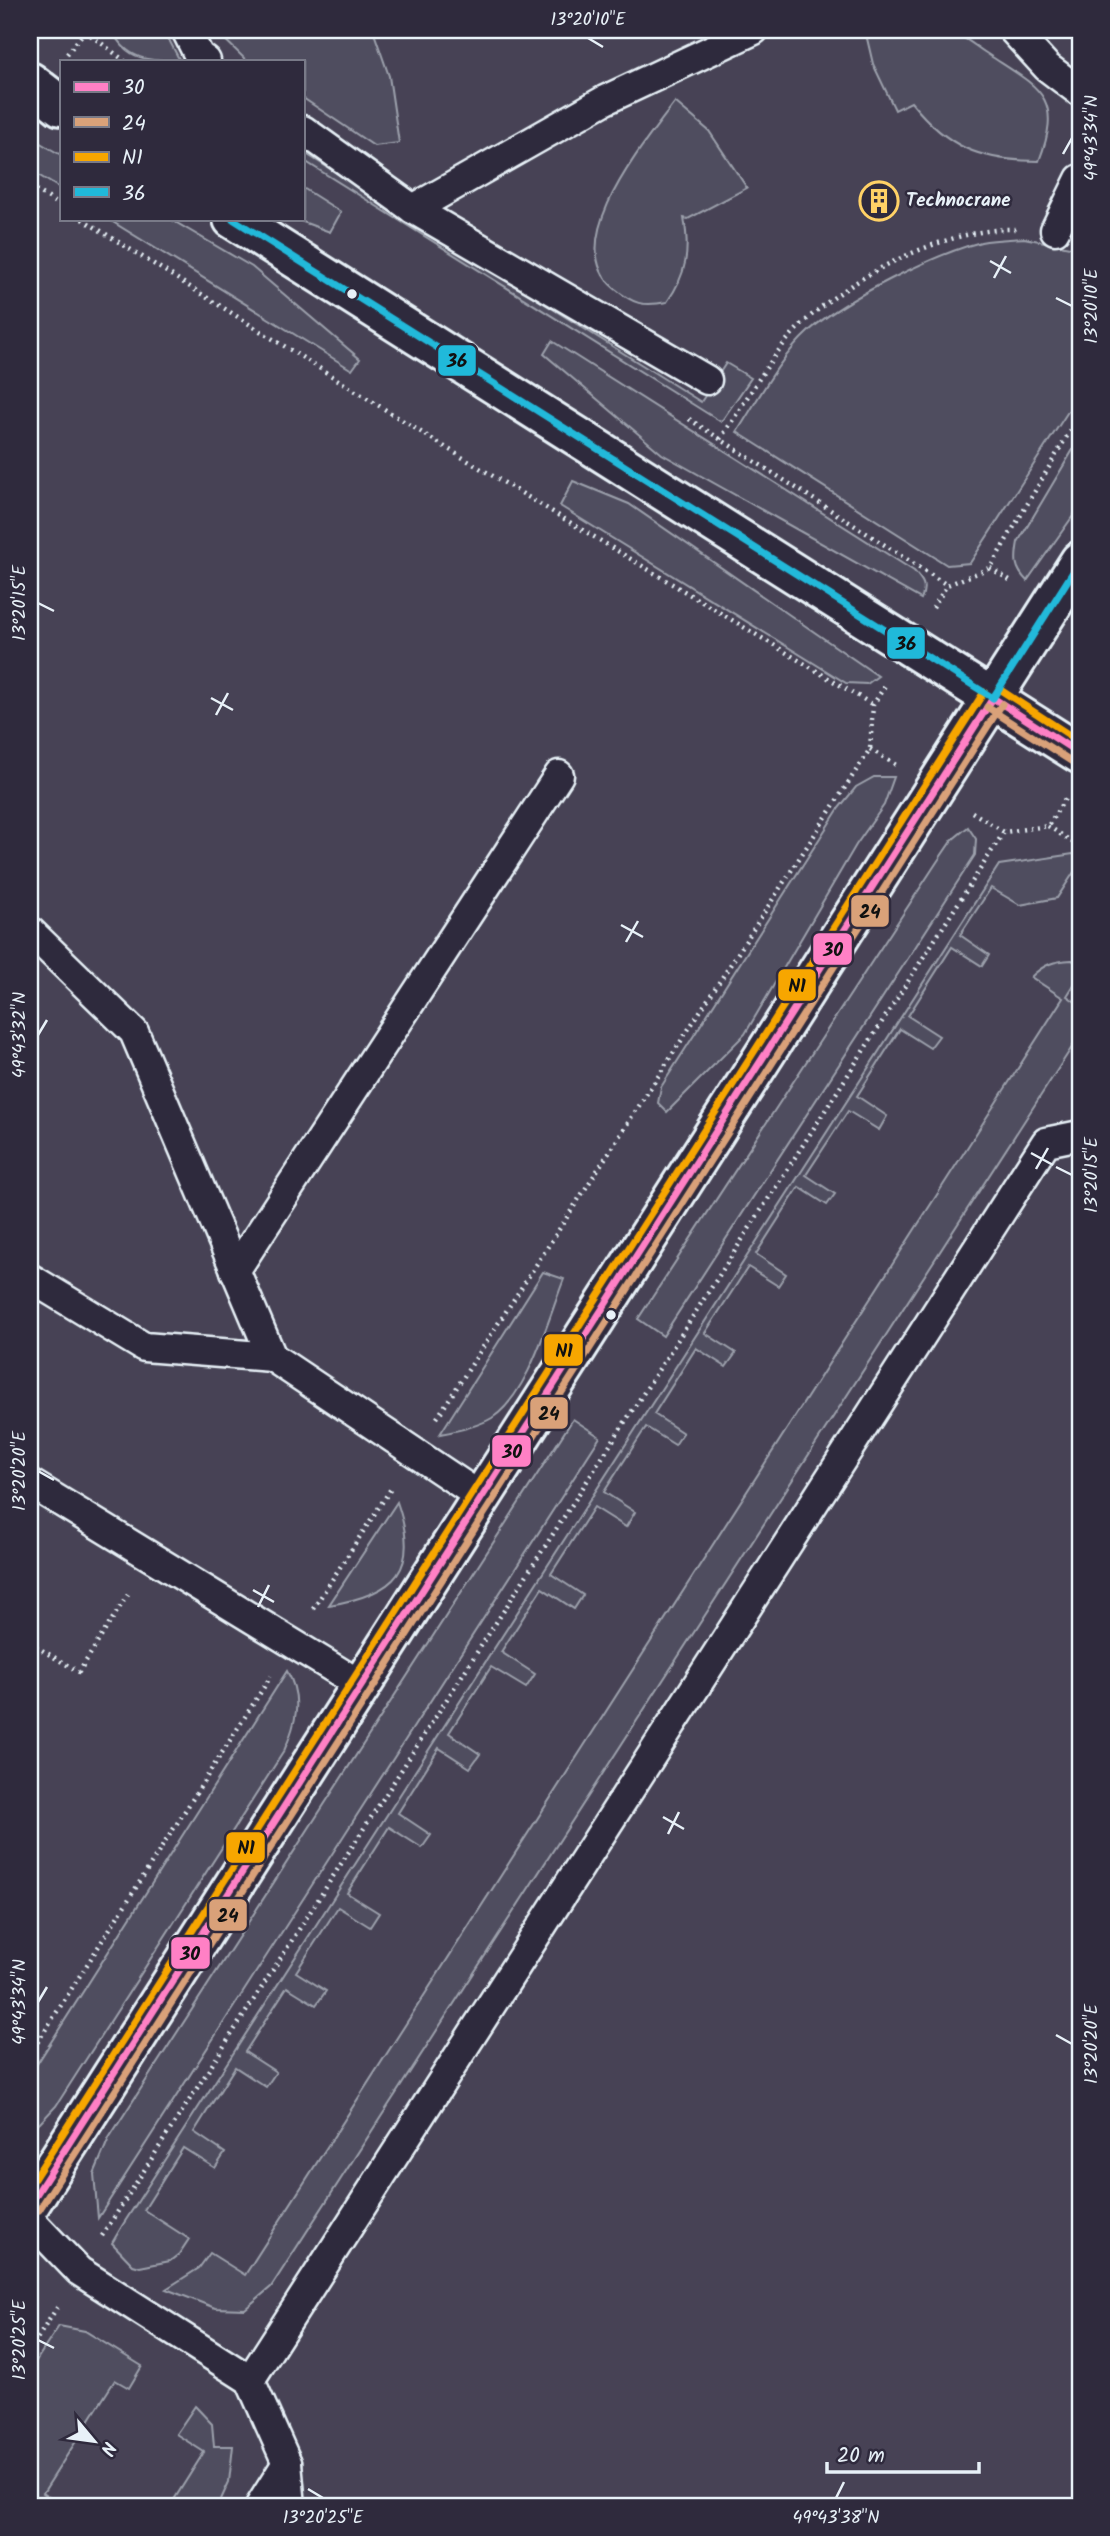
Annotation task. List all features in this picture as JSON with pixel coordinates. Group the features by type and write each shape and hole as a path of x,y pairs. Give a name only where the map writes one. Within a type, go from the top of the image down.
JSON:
{"street":[{"path":"30,82 60,105"},
{"path":"235,220 1080,754"},
{"path":"30,2203 1080,561"}],"lane":[{"path":"186,30 199,56 205,60"},
{"path":"413,209 606,100 754,30"},
{"path":"1013,30 1047,67 1080,92"},
{"path":"304,131 413,209 707,380"},
{"path":"1055,230 1080,179"},
{"path":"235,1271 559,775"},
{"path":"30,931 134,1032 272,1357"},
{"path":"250,2379 1046,1142 1080,1135"},
{"path":"30,1278 144,1347 272,1357 481,1497"},
{"path":"30,1483 362,1685"},
{"path":"30,2220 79,2271 250,2379 287,2463 291,2506"},
{"path":"260,2506 287,2463"}],"path":[{"path":"63,60 85,31 124,60"},
{"path":"30,186 60,205"},
{"path":"30,2054 414,1452 870,749 873,705 440,444 84,220"},
{"path":"720,439 784,344 826,302 890,264 938,241 995,229 1055,230"},
{"path":"947,585 989,568 1080,414"},
{"path":"1048,826 1067,795"},
{"path":"30,2350 1004,832 1048,826 1080,847"},
{"path":"30,1643 79,1672 151,1557"}],"shaded area":[{"path":"30,30 1080,30 1080,2506 30,2506"},
{"path":"112,30 164,30 179,60 140,57 124,48"},
{"path":"215,30 373,30 389,76 399,143 374,146 304,99 304,60 246,60"},
{"path":"865,30 947,30 963,37 1021,76 1042,96 1047,108 1049,122 1039,161 999,158 967,149 938,131 911,102 895,110 873,64"},
{"path":"675,102 709,131 747,188 688,219 684,218 687,252 679,282 667,302 645,304 627,298 614,288 600,268 597,245 602,220 613,193 645,142"},
{"path":"30,137 60,154 60,188 30,170"},
{"path":"304,153 701,402 726,363 751,378 721,422 304,161"},
{"path":"304,189 341,212 330,232 298,220 304,220"},
{"path":"110,220 172,220 252,267 360,359 352,370"},
{"path":"1024,238 1080,249 1080,393 970,563 947,565 737,432 788,353 809,331 844,305 940,256 981,242"},
{"path":"552,341 914,571 923,584 921,599 662,454 544,354"},
{"path":"1080,438 1080,506 1027,581 1016,563 1018,542"},
{"path":"573,481 629,504 878,676 867,684 846,683 560,506"},
{"path":"874,777 894,777 884,805 856,845 745,1034 667,1112 658,1103 661,1087 839,808 856,787"},
{"path":"968,827 976,839 975,855 663,1336 638,1319 937,862 952,840"},
{"path":"1073,854 1080,858 1080,863 1057,898 1020,905 991,888 960,935 989,955 982,966 952,947 908,1016 939,1036 930,1048 900,1029 857,1096 887,1116 879,1130 848,1111 806,1175 835,1194 827,1205 799,1187 756,1254 786,1274 778,1286 748,1267 705,1333 736,1353 726,1367 696,1348 654,1414 683,1433 675,1445 646,1427 604,1492 635,1512 626,1527 594,1507 551,1574 583,1595 574,1609 542,1588 501,1652 535,1674 526,1688 491,1667 449,1733 480,1754 470,1768 439,1748 398,1813 431,1835 422,1848 389,1827 347,1893 379,1913 370,1927 338,1907 296,1972 326,1991 316,2005 287,1987 245,2052 276,2072 266,2087 235,2067 194,2132 225,2153 215,2168 183,2148 144,2210 189,2239 179,2254 170,2261 140,2267 133,2265 112,2243 122,2226 999,865"},
{"path":"1072,960 1080,964 1080,975 1067,996 1080,1005 1080,1043 1076,1041 271,2287 245,2309 215,2308 166,2289 199,2268 210,2253 245,2275 1063,998 1031,977 1050,964"},
{"path":"543,1272 564,1279 536,1355 517,1392 492,1418 440,1434"},
{"path":"573,1419 600,1437 98,2218 94,2174 109,2138"},
{"path":"397,1502 404,1525 406,1545 404,1562 397,1575 386,1586 371,1594 329,1605"},
{"path":"287,1671 295,1691 296,1711 284,1751 56,2106 30,2130 30,2075"},
{"path":"59,2326 85,2331 142,2366 129,2388 115,2380 43,2493 62,2506 36,2506 30,2502 30,2370"},
{"path":"195,2406 212,2424 214,2446 233,2446 229,2482 218,2506 170,2506 204,2452 176,2434"}],"transit line":[{"name":"36","path":"235,220 993,698 1080,561"},
{"name":"N1","path":"999,689 1080,742"},
{"name":"N1","path":"30,2185 984,692"},
{"name":"30","path":"993,698 1080,754"},
{"name":"30","path":"30,2204 993,698"},
{"name":"24","path":"39,2210 1002,704"},
{"name":"24","path":"987,707 1074,763"}],"place":[{"name":"Technocrane","path":"879,201"}]}
